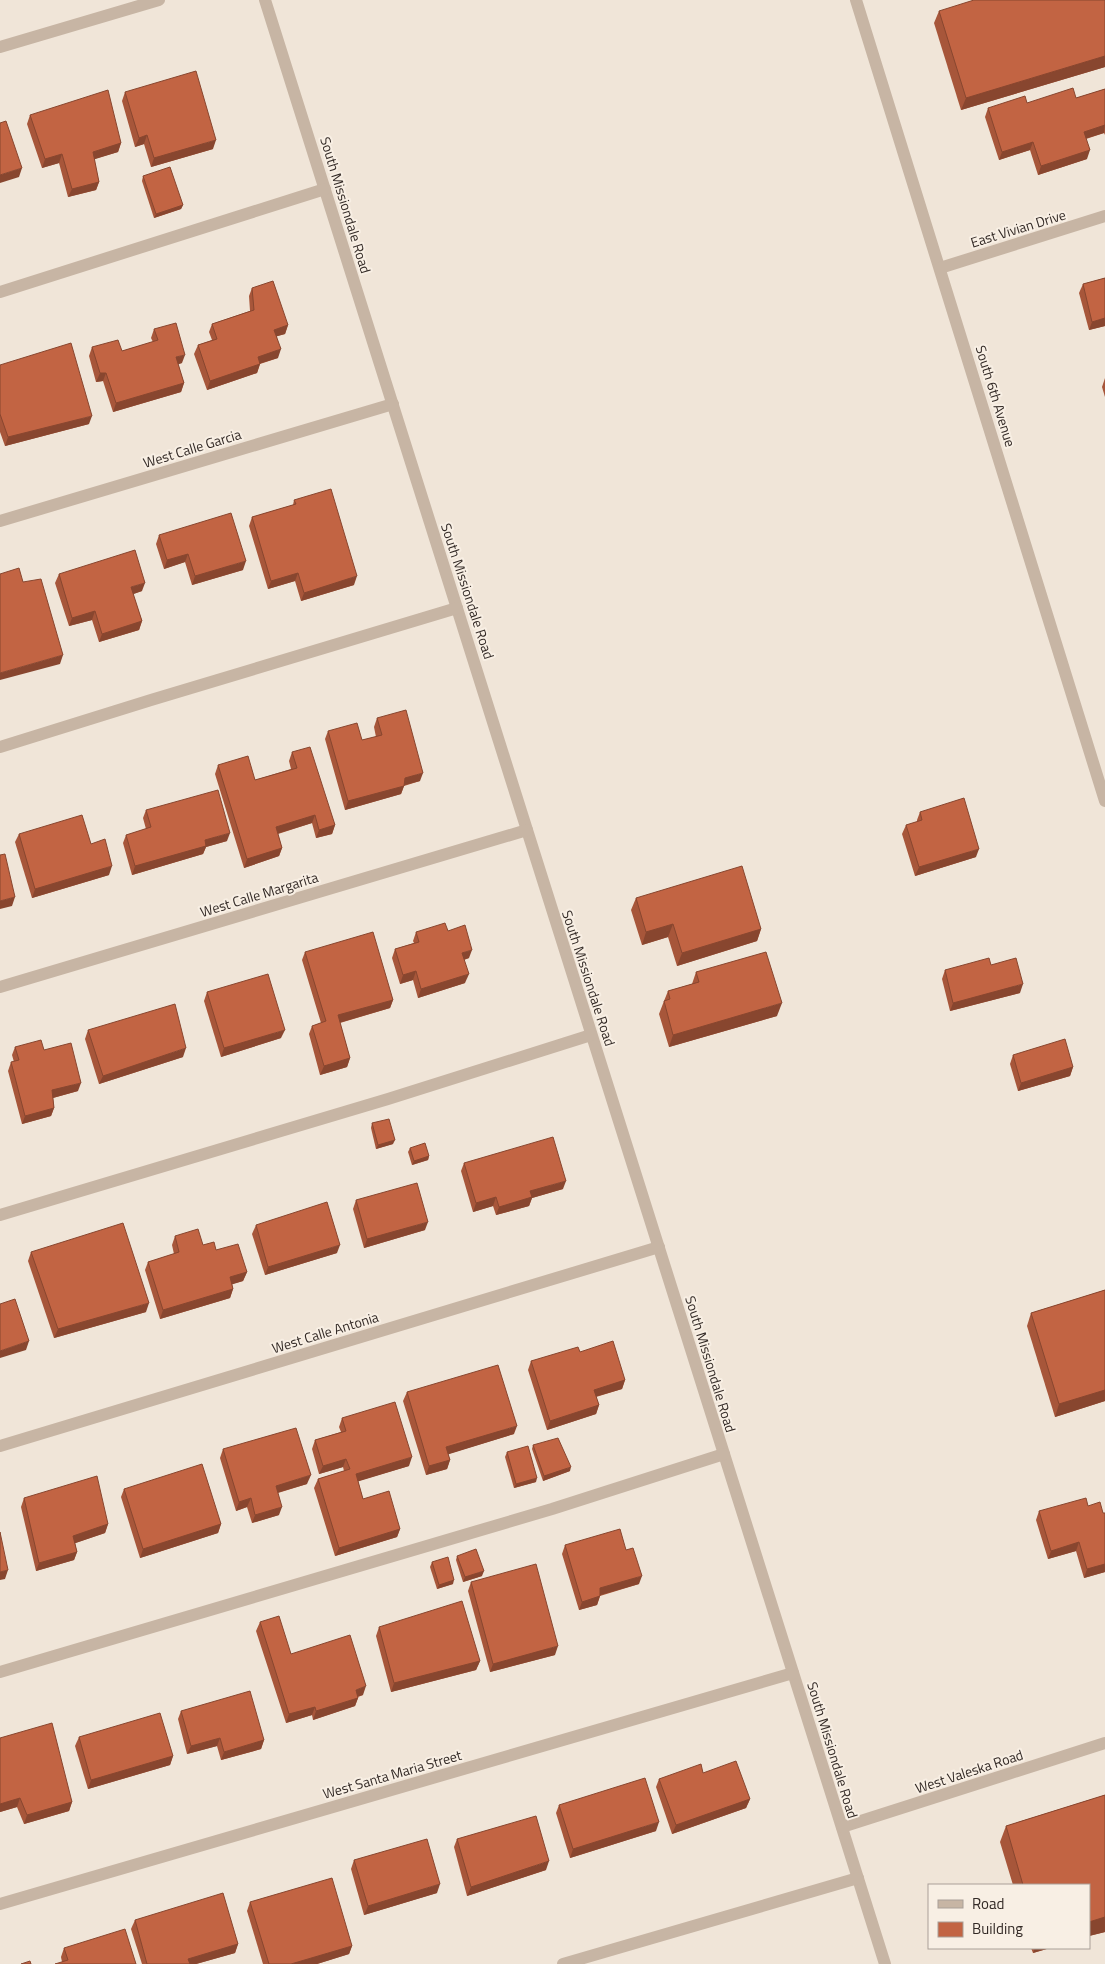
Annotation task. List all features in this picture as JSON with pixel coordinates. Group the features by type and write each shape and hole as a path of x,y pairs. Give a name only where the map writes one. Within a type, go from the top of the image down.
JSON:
{"street":[{"path":"0,47 159,0"},
{"name":"South Missiondale Road","path":"265,0 885,1964"},
{"name":"South 6th Avenue","path":"856,0 1104,795"},
{"path":"0,292 325,189"},
{"name":"East Vivian Drive","path":"940,268 1105,216"},
{"name":"West Calle Garcia","path":"0,521 392,404"},
{"path":"0,747 457,608"},
{"name":"West Calle Margarita","path":"0,987 527,830"},
{"path":"0,1216 592,1035"},
{"name":"West Calle Antonia","path":"0,1446 659,1247"},
{"path":"0,1672 552,1509 724,1454"},
{"name":"West Santa Maria Street","path":"0,1904 793,1673"},
{"name":"West Valeska Road","path":"842,1827 1105,1743"},
{"path":"563,1964 858,1878"}],"building":[{"path":"974,0 1105,0 1105,56 966,98 939,11"},
{"path":"196,71 216,140 154,158 147,135 139,138 125,92"},
{"path":"1073,88 1076,98 1105,89 1105,125 1084,132 1090,150 1041,166 1033,142 1002,152 988,108 1025,96 1027,103"},
{"path":"108,90 121,143 93,152 99,182 72,189 62,154 45,159 30,115"},
{"path":"6,121 22,168 0,175 0,123"},
{"path":"170,167 183,205 156,214 143,176"},
{"path":"1105,278 1105,318 1092,322 1083,284"},
{"path":"273,281 288,325 274,330 281,349 258,357 260,364 210,381 198,345 217,339 212,324 254,310 252,288"},
{"path":"176,323 185,355 176,357 184,383 116,403 106,373 100,373 92,347 118,340 122,351 158,340 154,329"},
{"path":"71,343 92,416 8,437 0,414 0,365"},
{"path":"331,489 357,576 304,593 298,573 271,581 252,517 296,504 294,500"},
{"path":"231,513 246,561 195,576 188,554 167,560 159,535"},
{"path":"135,550 145,583 131,587 142,621 102,634 95,611 72,618 59,574"},
{"path":"19,568 23,582 41,579 63,655 0,673 0,574"},
{"path":"406,710 423,773 405,778 404,786 348,801 328,731 357,723 362,740 382,735 377,718"},
{"path":"310,747 335,825 319,830 315,815 276,827 282,848 247,859 218,765 248,756 255,780 297,768 292,752"},
{"path":"218,790 230,833 205,840 206,846 135,866 126,835 151,827 146,810"},
{"path":"964,798 979,849 919,867 906,825 922,820 920,812"},
{"path":"82,815 91,844 105,839 112,866 35,889 19,834"},
{"path":"5,854 15,897 0,901 0,855"},
{"path":"742,866 761,929 682,953 673,924 646,932 636,898"},
{"path":"445,923 448,931 465,925 472,950 462,953 469,974 421,989 416,971 403,975 395,949 419,942 416,932"},
{"path":"373,932 393,1000 338,1015 350,1058 324,1066 312,1026 326,1021 305,952"},
{"path":"766,952 782,1003 673,1035 664,1001 670,999 668,991 699,982 696,972"},
{"path":"989,958 991,965 1016,958 1023,984 953,1003 945,970"},
{"path":"268,974 285,1030 224,1048 207,992"},
{"path":"175,1004 186,1048 103,1076 88,1030"},
{"path":"1065,1039 1073,1067 1021,1083 1013,1055"},
{"path":"41,1040 44,1050 71,1043 81,1083 52,1090 54,1108 25,1116 11,1062 19,1060 15,1047"},
{"path":"389,1119 395,1140 378,1145 372,1123"},
{"path":"553,1137 566,1181 530,1191 532,1197 499,1207 496,1197 476,1203 464,1163"},
{"path":"425,1143 429,1156 414,1161 410,1148"},
{"path":"417,1183 428,1222 367,1239 356,1200"},
{"path":"327,1202 340,1245 268,1267 256,1225"},
{"path":"123,1223 149,1303 58,1329 31,1252"},
{"path":"198,1229 203,1245 214,1242 216,1250 238,1244 247,1272 230,1277 233,1289 163,1310 148,1262 179,1252 175,1236"},
{"path":"1105,1290 1105,1390 1059,1404 1031,1313"},
{"path":"15,1299 29,1341 0,1351 0,1304"},
{"path":"613,1341 625,1380 594,1390 599,1405 550,1421 531,1361 578,1347 580,1352"},
{"path":"498,1365 517,1426 446,1447 450,1460 429,1466 407,1392"},
{"path":"395,1402 412,1457 356,1474 363,1499 389,1491 400,1529 339,1548 318,1479 350,1469 346,1459 323,1466 315,1440 346,1431 342,1418"},
{"path":"296,1428 311,1475 276,1486 282,1507 255,1515 251,1498 239,1502 223,1449"},
{"path":"558,1438 571,1467 544,1476 533,1445"},
{"path":"528,1446 537,1478 516,1484 507,1452"},
{"path":"202,1464 221,1524 143,1549 124,1489"},
{"path":"97,1476 108,1524 73,1536 77,1552 39,1563 24,1498"},
{"path":"1086,1498 1088,1506 1100,1502 1103,1513 1105,1513 1105,1564 1087,1569 1079,1542 1051,1551 1039,1511"},
{"path":"620,1529 626,1550 633,1548 642,1576 600,1588 600,1596 582,1602 565,1545"},
{"path":"0,1532 8,1570 0,1572"},
{"path":"476,1549 484,1571 465,1577 457,1556"},
{"path":"448,1557 454,1580 439,1585 432,1562"},
{"path":"536,1564 558,1646 493,1664 471,1582"},
{"path":"462,1601 480,1661 394,1683 379,1627"},
{"path":"279,1616 291,1654 350,1635 366,1686 356,1690 358,1698 316,1711 315,1707 289,1714 260,1622"},
{"path":"250,1691 264,1740 224,1752 220,1738 191,1746 181,1711"},
{"path":"160,1713 173,1756 91,1780 79,1737"},
{"path":"52,1723 72,1802 27,1815 20,1798 0,1804 0,1738"},
{"path":"736,1761 750,1799 676,1825 659,1779 701,1764 703,1773"},
{"path":"645,1778 659,1822 573,1849 559,1805"},
{"path":"1105,1795 1105,1917 1090,1922 1090,1884 1023,1884 1006,1826"},
{"path":"536,1816 549,1861 471,1887 457,1839"},
{"path":"427,1839 440,1884 368,1906 354,1860"},
{"path":"332,1878 352,1946 291,1964 269,1964 250,1902"},
{"path":"223,1893 238,1944 188,1959 190,1964 147,1964 135,1920"},
{"path":"125,1929 136,1964 55,1964 68,1960 64,1948"}]}
